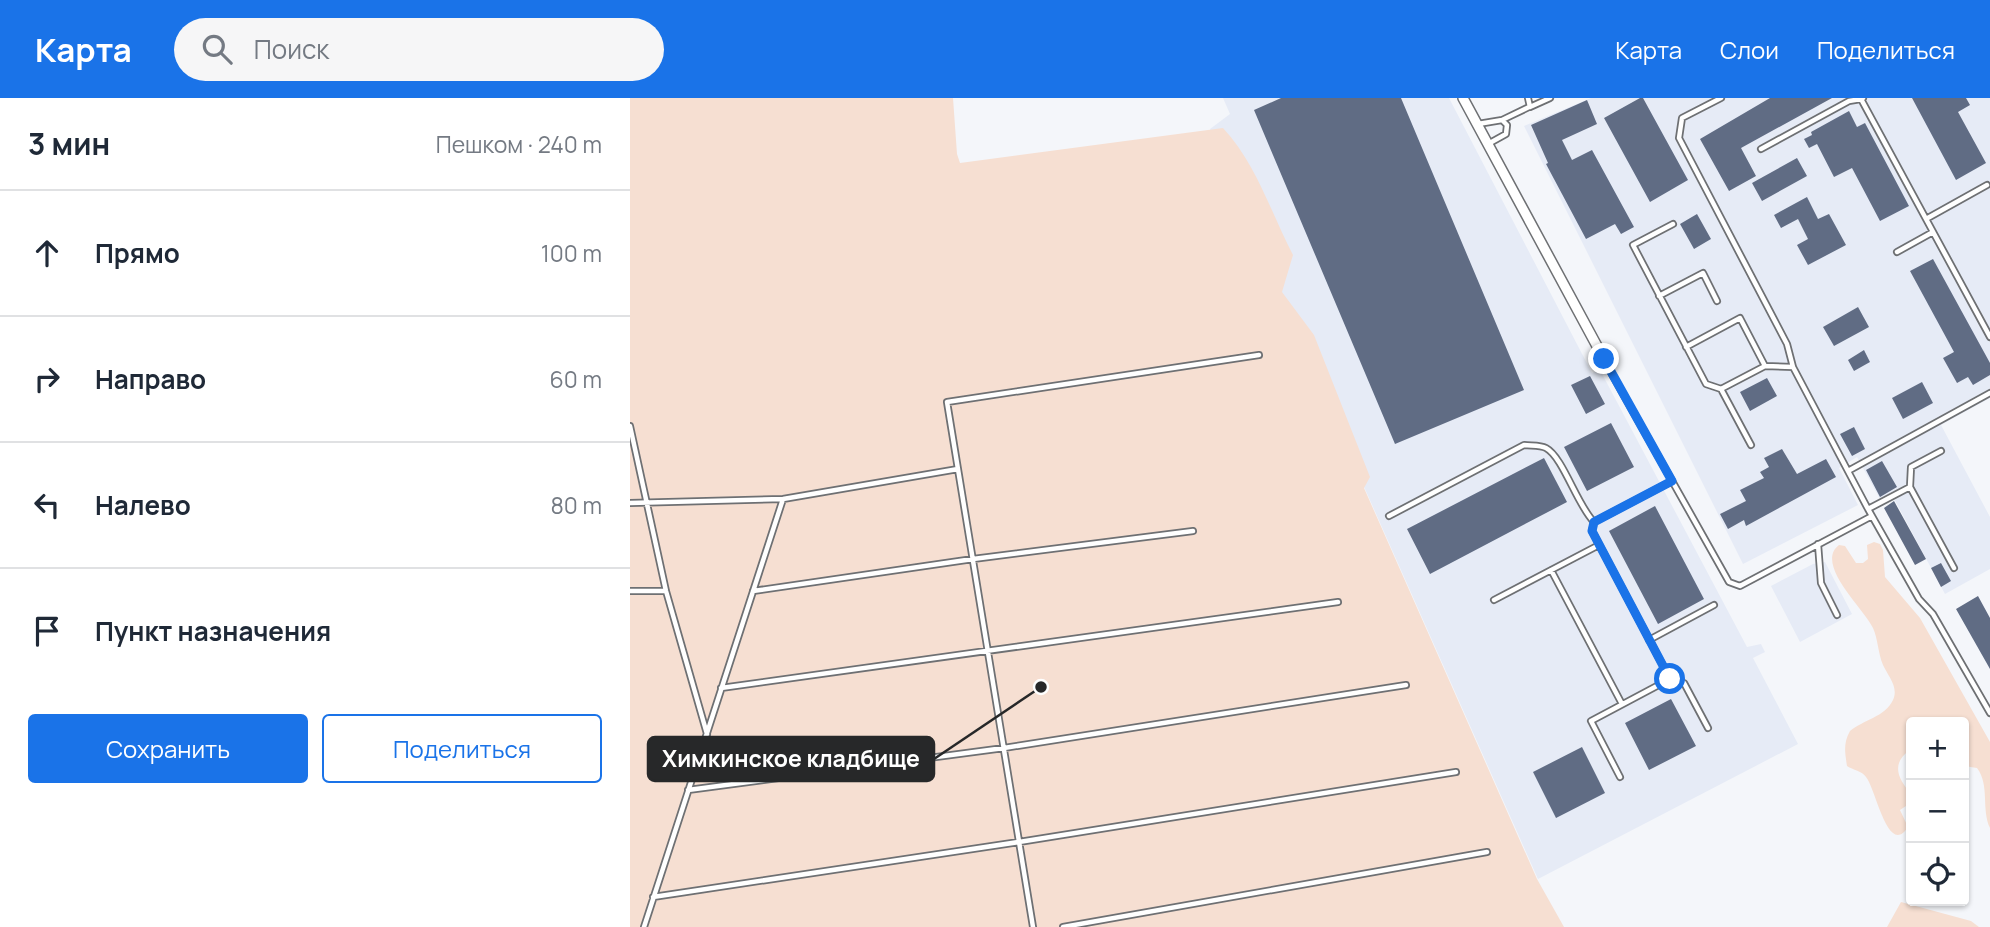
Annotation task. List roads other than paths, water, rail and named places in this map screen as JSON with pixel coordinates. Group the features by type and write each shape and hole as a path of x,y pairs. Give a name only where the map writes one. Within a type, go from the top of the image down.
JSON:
{"street":[{"path":"1463,98 1604,359"}],"lane":[{"path":"1528,98 1530,107"},
{"path":"1477,124 1502,120 1550,98"},
{"path":"1721,98 1682,118 1679,138 1787,344 1793,367 1868,509 1919,599 1933,614 1990,713"},
{"path":"1761,149 1849,101 1862,98 1990,337"},
{"path":"1488,145 1506,134 1507,125 1502,120"},
{"path":"1926,219 1987,185"},
{"path":"1673,224 1633,245 1706,384 1721,389 1751,445"},
{"path":"1897,252 1933,232"},
{"path":"1659,296 1703,273 1717,300"},
{"path":"1686,347 1740,318 1765,366"},
{"path":"1033,927 947,401 1259,355"},
{"path":"1604,359 1729,582 1740,586 1872,516"},
{"path":"1721,389 1765,366 1793,367"},
{"path":"1848,471 1990,393"},
{"path":"630,426 666,591 706,734"},
{"path":"1389,516 1524,445 1543,446 1554,453 1584,512 1594,522"},
{"path":"1941,451 1911,467 1910,486 1954,568"},
{"path":"630,503 783,499 958,469"},
{"path":"1670,679 1592,531 1594,522 1672,481"},
{"path":"1868,509 1910,486"},
{"path":"644,927 783,499"},
{"path":"753,591 1194,531"},
{"path":"1818,544 1821,583 1837,615"},
{"path":"1494,600 1599,545"},
{"path":"1552,570 1622,704"},
{"path":"630,591 666,591"},
{"path":"722,688 1338,602"},
{"path":"1649,640 1714,605"},
{"path":"1620,777 1591,721 1670,679 1684,683 1708,728"},
{"path":"688,790 1004,748 1406,685"},
{"path":"653,897 1456,772"},
{"path":"1063,927 1487,852"}],"place":[{"name":"Химкинское кладбище","path":"1041,687"}]}
